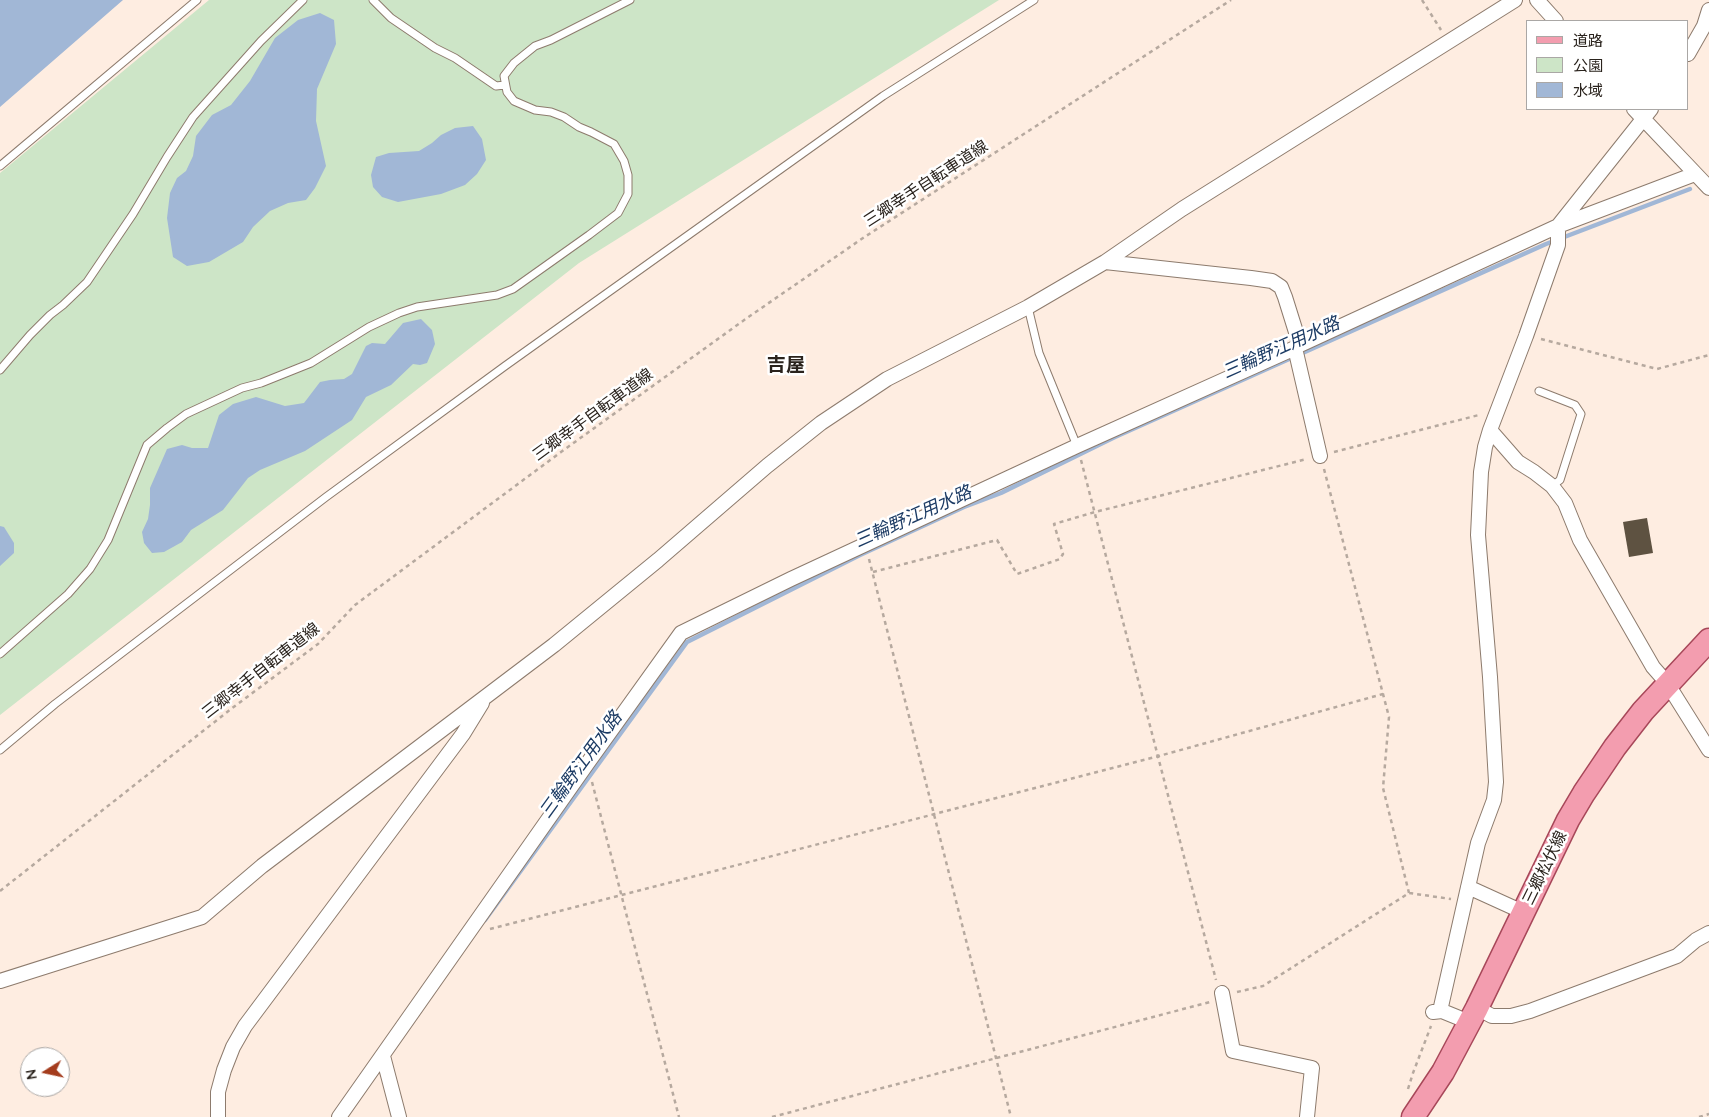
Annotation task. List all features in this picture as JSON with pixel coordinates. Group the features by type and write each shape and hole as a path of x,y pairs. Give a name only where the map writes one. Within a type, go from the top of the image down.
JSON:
{"main road":[{"name":"三郷松伏線","path":"1415,1114 1443,1072 1473,1015 1568,820 1584,793 1615,747 1643,711 1709,640"}],"street":[{"path":"0,982 202,917 262,866 554,645 708,518 767,466 822,423 887,379 1028,307 1105,262 1182,209 1515,0"},
{"path":"1538,0 1555,20"},
{"path":"1689,52 1704,26 1709,10"},
{"path":"1709,188 1695,174 1647,114 1558,226 1558,245 1490,430 1481,472 1478,535 1490,677 1496,782 1494,800 1478,843 1465,901 1435,1012 1511,1016 1530,1011 1677,956 1696,940 1709,933"},
{"path":"339,1117 681,633 790,579 1558,226 1695,174"},
{"path":"1105,262 1251,278 1272,282 1281,287 1297,345 1320,456"},
{"path":"1490,430 1518,462 1552,486 1565,503 1580,540 1653,667 1668,683 1709,750"},
{"path":"218,1117 218,1092 224,1070 233,1047 245,1026 463,734 486,696"},
{"path":"1468,887 1523,912"},
{"path":"1223,996 1233,1051 1312,1068 1307,1117"},
{"path":"383,1056 399,1117"}],"lane":[{"path":"0,166 196,0"},
{"path":"0,370 50,314 63,305 87,282 193,117 261,41 303,0"},
{"path":"373,0 391,18 434,48 455,58 496,86 505,85"},
{"path":"0,654 68,594 90,569 108,540 147,445 179,418 242,388 261,383 311,363 369,327 399,313 417,307 497,295 512,289 618,213 628,194 628,175 624,161 614,144 578,127 564,117 552,112 535,110 514,101 507,92 504,76 514,63 535,46 551,40 630,0"},
{"path":"0,750 56,704 318,503 505,366 883,96 1034,0"},
{"path":"1028,307 1038,353 1077,446"},
{"path":"1539,391 1575,405 1581,414 1560,480 1552,486"}],"path":[{"name":"三郷幸手自転車道線","path":"0,891 223,715 318,644 355,605 569,446 747,318 863,238 1231,0"},
{"path":"1422,0 1448,42"},
{"path":"1526,336 1657,369 1709,355"},
{"path":"873,572 998,540 1017,574 1060,559 1063,554 1054,524 1095,512 1497,412"},
{"path":"1077,446 1220,994 1223,996"},
{"path":"1320,456 1389,717 1383,788 1409,893"},
{"path":"864,546 873,572 1011,1117"},
{"path":"468,934 1159,756 1383,694"},
{"path":"587,764 679,1117"},
{"path":"772,1117 1263,986 1409,893 1465,901"},
{"path":"1415,1114 1406,1098 1412,1073 1435,1012"},
{"path":"1699,1117 1709,1114"}],"green space":[{"path":"209,0 999,0 579,263 0,715 0,173"}],"water":[{"path":"0,0 123,0 0,107"},
{"path":"320,13 334,20 336,44 317,89 316,121 326,166 315,188 306,200 288,203 270,211 253,227 243,242 209,262 187,266 173,257 167,218 170,193 177,178 186,171 193,156 196,136 212,115 231,105 250,81 275,38 298,20"},
{"path":"473,126 482,139 486,160 477,174 465,185 441,194 398,202 382,197 373,187 371,175 376,157 389,153 419,151 441,135 455,128"},
{"path":"421,319 432,330 435,344 427,363 413,364 391,385 366,397 352,420 305,451 260,470 248,478 223,510 191,530 182,542 164,552 152,553 144,543 142,532 148,519 150,488 167,449 182,445 192,448 208,448 219,415 233,404 256,397 285,406 304,403 320,382 344,379 352,374 366,346 372,343 385,344 403,323"},
{"path":"0,526 4,527 14,543 14,553 0,566"}],"building":[{"path":"1647,518 1653,553 1629,557 1623,522"}],"waterway":[{"name":"三輪野江用水路","path":"485,920 687,642 860,555 964,507 1001,493 1115,437 1546,244 1690,189"}],"district":[{"name":"吉屋","path":"786,365"}]}
